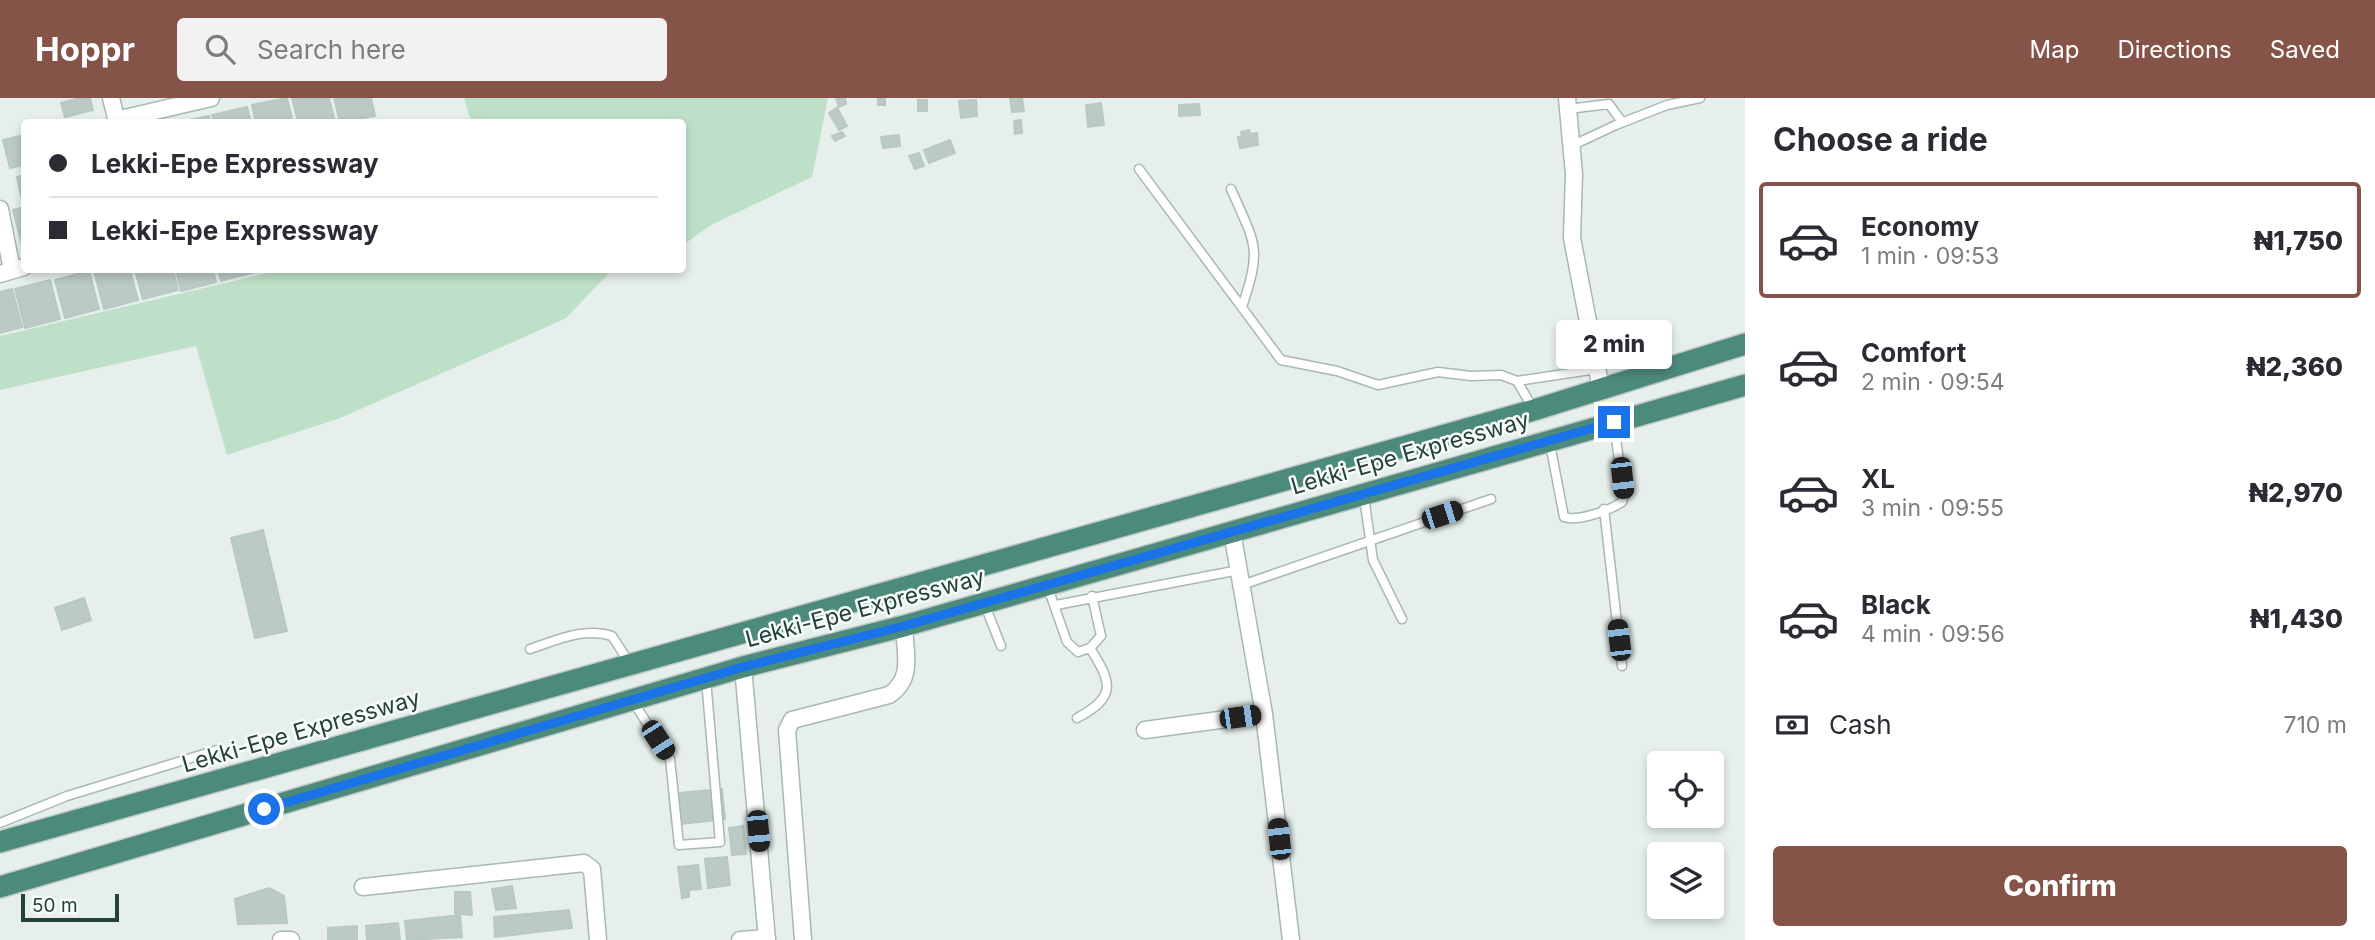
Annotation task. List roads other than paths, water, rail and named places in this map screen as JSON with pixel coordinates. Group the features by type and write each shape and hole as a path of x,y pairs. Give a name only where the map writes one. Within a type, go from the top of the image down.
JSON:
{"highway":[{"name":"Lekki-Epe Expressway","path":"0,842 1534,410 1599,379 1745,344"},
{"name":"Lekki-Epe Expressway","path":"0,887 743,667 904,626 1745,385"}],"street":[{"path":"111,98 116,119"},
{"path":"125,119 211,98"},
{"path":"1567,104 1574,174 1572,238 1599,379"},
{"path":"0,209 12,270"},
{"path":"1232,532 1264,714 1290,940"},
{"path":"803,940 787,730 792,720 889,695 900,688 906,679 904,626"},
{"path":"740,940 767,939 743,667"},
{"path":"1145,730 1264,714"},
{"path":"363,887 584,863 592,869 597,940"},
{"path":"281,940 291,940"}],"lane":[{"path":"1572,146 1622,122 1667,105 1700,98"},
{"path":"1567,104 1609,104 1622,122"},
{"path":"1139,169 1272,350 1288,363 1337,371 1378,384 1438,372 1471,376 1501,375 1517,381 1599,379"},
{"path":"1231,189 1254,241 1256,260 1242,307"},
{"path":"1517,381 1534,410"},
{"path":"1549,440 1564,517 1570,519 1622,502 1624,495 1614,422"},
{"path":"1363,494 1368,540 1376,568 1402,619"},
{"path":"1056,605 1092,596 1240,578 1368,540 1491,499"},
{"path":"1604,509 1622,666"},
{"path":"1047,585 1071,648 1078,652 1090,648 1101,636 1092,596"},
{"path":"984,603 1001,646"},
{"path":"530,649 577,634 598,631 612,636 620,643 632,666"},
{"path":"1077,718 1095,708 1108,691 1106,673 1090,648"},
{"path":"632,700 670,759 679,845 720,842 706,678"},
{"path":"0,823 67,796 217,750"}]}
